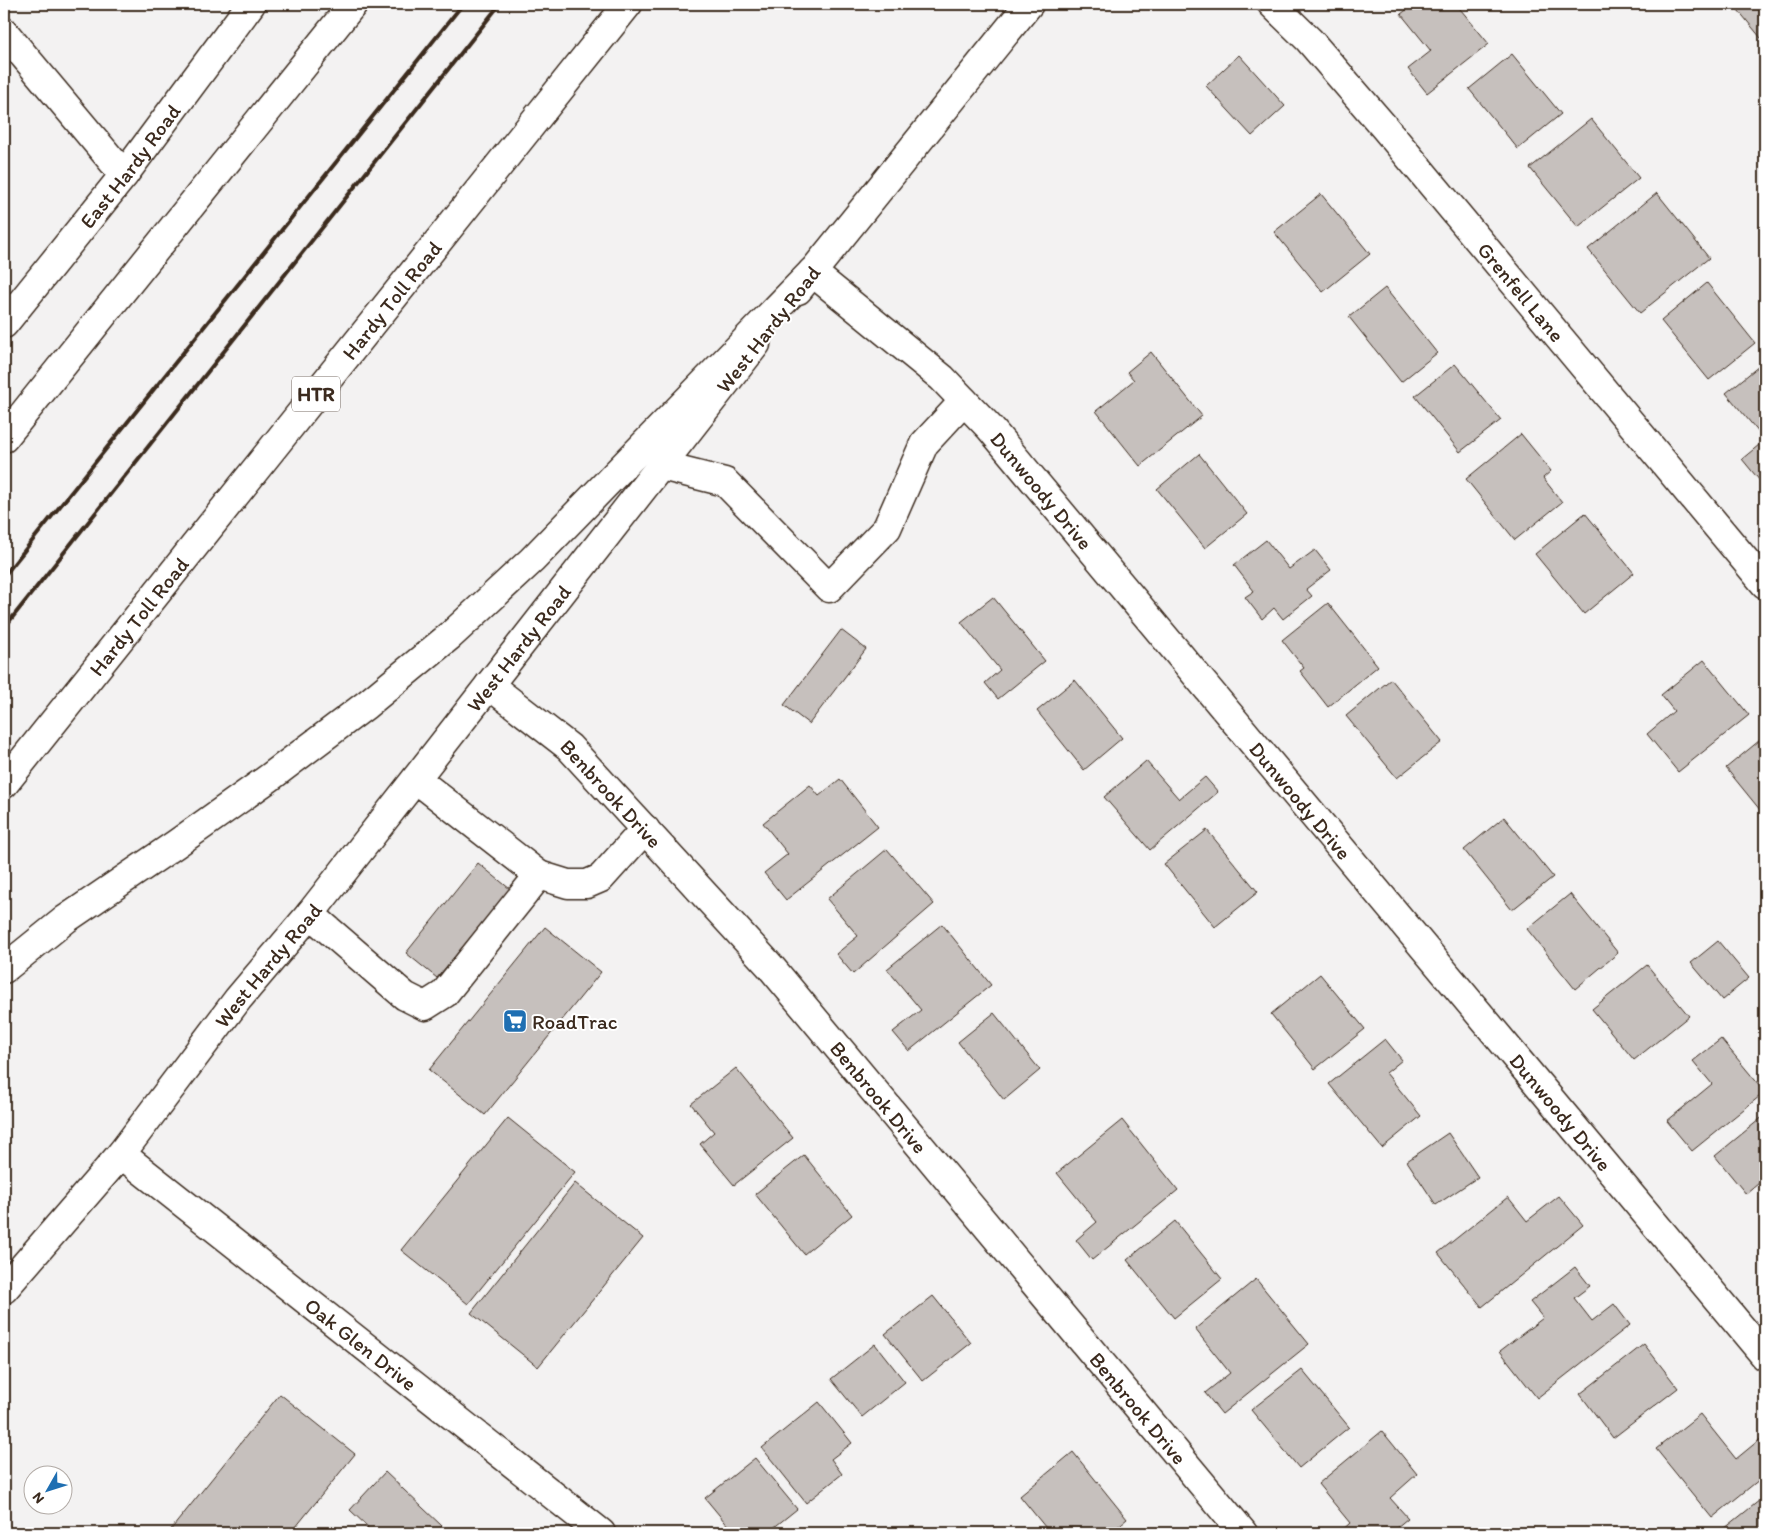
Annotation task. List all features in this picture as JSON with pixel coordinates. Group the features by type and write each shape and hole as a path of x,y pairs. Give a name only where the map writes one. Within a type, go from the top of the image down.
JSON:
{"main road":[{"name":"East Hardy Road","path":"4,324 124,176 251,4"},
{"path":"4,438 354,4"},
{"name":"Hardy Toll Road","path":"4,784 628,4"},
{"name":"West Hardy Road","path":"4,1289 121,1154 238,999 310,914 812,272 1029,4"},
{"name":"Grenfell Lane","path":"1272,4 1309,40 1385,128 1765,584"},
{"path":"4,32 124,176"},
{"path":"4,969 66,919 269,778 366,705 451,635 532,560 812,272"},
{"name":"Dunwoody Drive","path":"812,272 942,378 1002,443 1765,1356"},
{"path":"661,466 725,482 830,588 888,528 924,444 964,401"},
{"name":"Benbrook Drive","path":"489,685 569,747 770,966 1243,1533"},
{"path":"416,779 539,875 568,884 587,884 600,878 645,829"},
{"path":"310,914 405,996 425,1006 444,994 539,875"},
{"name":"Oak Glen Drive","path":"121,1154 601,1533"}],"building":[{"path":"1414,4 1456,4 1489,44 1427,93 1408,69 1431,51 1401,14"},
{"path":"1765,4 1765,43 1734,5"},
{"path":"1512,54 1561,114 1518,149 1469,89"},
{"path":"1239,55 1285,106 1252,136 1206,86"},
{"path":"1591,119 1639,178 1578,227 1530,168"},
{"path":"1657,193 1709,258 1640,313 1588,249"},
{"path":"1321,194 1370,254 1323,292 1274,232"},
{"path":"1707,283 1755,343 1709,380 1661,321"},
{"path":"1385,288 1437,353 1401,382 1349,317"},
{"path":"1151,352 1202,416 1140,466 1096,411 1134,380 1127,372"},
{"path":"1765,361 1765,440 1726,393"},
{"path":"1455,364 1501,420 1460,452 1415,396"},
{"path":"1521,434 1551,471 1543,478 1562,502 1515,540 1466,479"},
{"path":"1765,440 1765,487 1742,459"},
{"path":"1199,454 1247,514 1205,548 1157,489"},
{"path":"1585,513 1634,573 1584,614 1535,554"},
{"path":"1266,540 1289,569 1315,550 1331,570 1306,589 1312,596 1283,619 1274,608 1262,619 1245,597 1254,591 1234,565"},
{"path":"993,597 1045,661 998,699 985,683 1000,670 961,622"},
{"path":"1328,603 1378,666 1328,707 1300,671 1304,668 1282,640"},
{"path":"841,630 866,649 809,724 784,705"},
{"path":"1704,660 1749,715 1678,772 1647,734 1674,711 1661,695"},
{"path":"1391,679 1442,742 1397,778 1346,716"},
{"path":"1075,680 1122,738 1084,770 1037,711"},
{"path":"1765,736 1765,816 1726,768"},
{"path":"1146,761 1179,799 1205,777 1218,792 1150,850 1104,797"},
{"path":"840,779 878,827 786,900 764,873 788,854 763,823 810,785 819,796"},
{"path":"1504,817 1553,877 1512,910 1464,850"},
{"path":"1207,830 1258,892 1215,927 1164,864"},
{"path":"887,849 934,904 853,974 836,954 858,936 827,899"},
{"path":"478,863 510,889 437,978 406,953"},
{"path":"1570,894 1618,953 1575,989 1527,929"},
{"path":"942,924 991,985 909,1051 893,1032 921,1010 887,969"},
{"name":"RoadTrac","path":"545,927 601,972 485,1115 429,1070"},
{"path":"1718,941 1749,978 1722,1000 1691,963"},
{"path":"1647,965 1689,1016 1634,1060 1592,1009"},
{"path":"1320,974 1365,1029 1315,1069 1271,1014"},
{"path":"994,1013 1040,1070 1004,1100 958,1042"},
{"path":"1385,1039 1402,1060 1386,1073 1421,1116 1382,1148 1329,1084"},
{"path":"1721,1039 1765,1092 1692,1151 1667,1121 1712,1084 1693,1061"},
{"path":"736,1068 793,1138 734,1185 700,1144 714,1132 691,1104"},
{"path":"1765,1115 1765,1178 1746,1194 1715,1156"},
{"path":"508,1118 575,1172 468,1304 401,1250"},
{"path":"1122,1120 1178,1190 1092,1260 1076,1240 1097,1222 1057,1173"},
{"path":"1448,1133 1478,1177 1436,1205 1407,1161"},
{"path":"804,1155 852,1215 804,1254 755,1194"},
{"path":"575,1183 643,1238 538,1367 471,1313"},
{"path":"1559,1196 1583,1225 1482,1307 1438,1253 1508,1197 1527,1221"},
{"path":"1175,1221 1222,1279 1174,1318 1127,1260"},
{"path":"1575,1267 1590,1286 1574,1298 1592,1321 1614,1304 1630,1325 1537,1398 1500,1351 1543,1318 1530,1302"},
{"path":"1256,1279 1309,1344 1222,1414 1205,1393 1230,1373 1195,1329"},
{"path":"933,1296 971,1343 923,1381 885,1334"},
{"path":"875,1344 905,1382 862,1417 831,1379"},
{"path":"1644,1344 1678,1388 1613,1438 1580,1394"},
{"path":"1302,1370 1349,1427 1299,1468 1251,1410"},
{"path":"280,1394 355,1454 291,1533 170,1533 169,1532"},
{"path":"819,1402 852,1443 831,1459 842,1474 806,1503 762,1448"},
{"path":"1700,1414 1736,1459 1764,1436 1765,1438 1765,1475 1712,1518 1656,1449"},
{"path":"1382,1431 1417,1474 1390,1498 1408,1518 1390,1533 1339,1533 1350,1523 1318,1484"},
{"path":"1073,1452 1127,1519 1110,1533 1050,1533 1020,1496"},
{"path":"755,1458 797,1509 767,1533 734,1533 705,1498"},
{"path":"385,1472 442,1526 435,1533 363,1533 368,1527 350,1510"},
{"path":"1765,1496 1765,1533 1719,1533"}],"railway":[{"path":"4,576 463,4"},
{"path":"4,628 500,4"}],"place":[{"name":"RoadTrac","path":"515,1021"}]}
